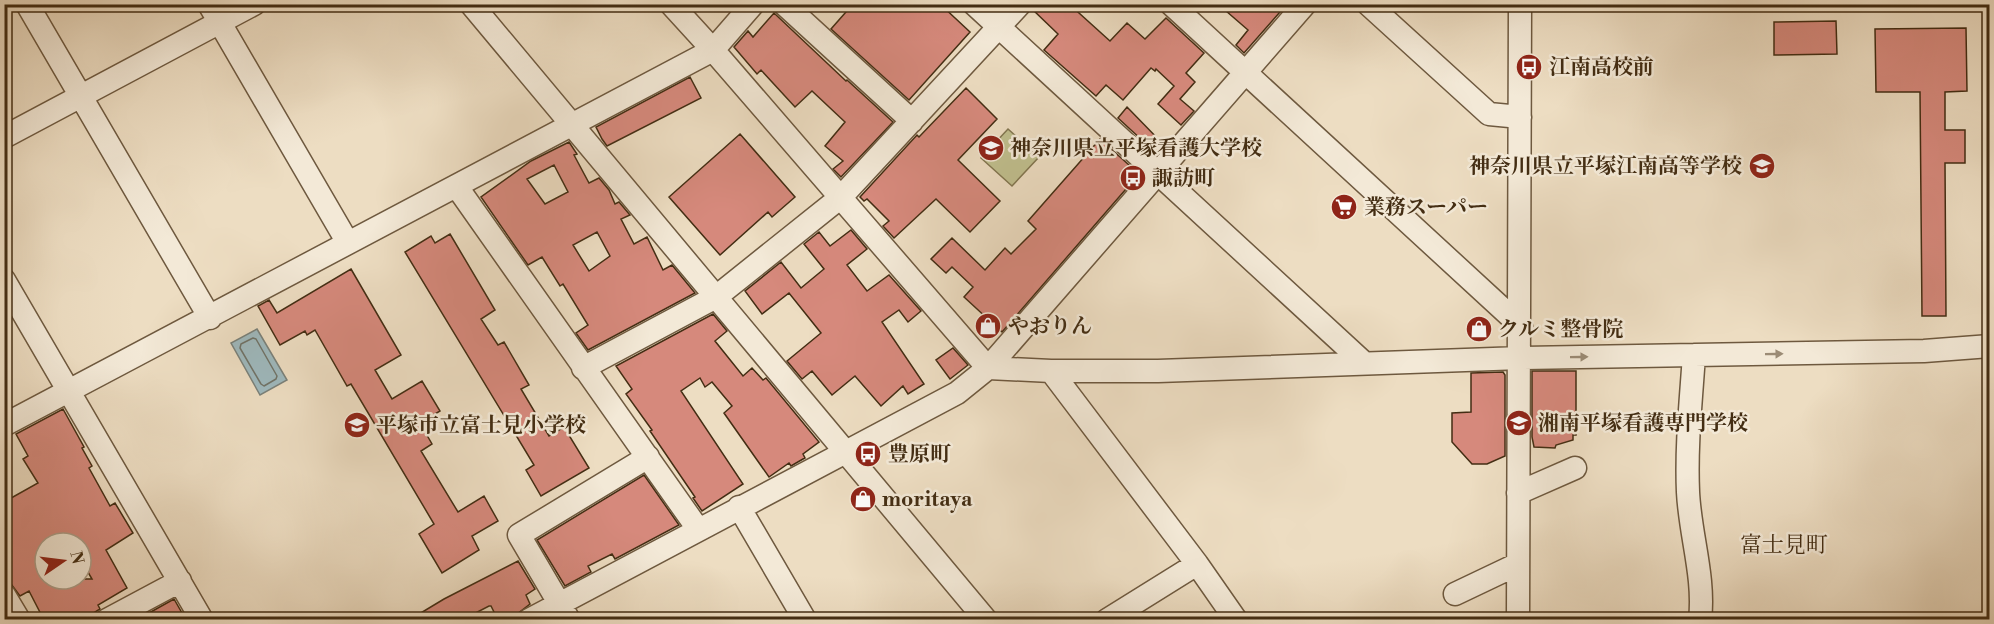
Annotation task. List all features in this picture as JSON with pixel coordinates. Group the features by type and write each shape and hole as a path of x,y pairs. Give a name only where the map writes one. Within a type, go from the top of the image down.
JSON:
{"street":[{"path":"27,4 210,318"},
{"path":"4,137 80,97 214,14 255,4"},
{"path":"471,4 986,620"},
{"path":"671,4 988,368 1052,371 1158,371 1363,362 1924,351 1989,346"},
{"path":"4,425 713,50 753,4"},
{"path":"784,4 912,121"},
{"path":"974,4 1363,362"},
{"path":"583,368 716,297 841,197 1020,4"},
{"path":"1171,4 1521,326"},
{"path":"528,620 564,611 698,529 957,393 988,368 1305,4"},
{"path":"1368,4 1489,114 1520,117"},
{"path":"1518,620 1521,358 1520,4"},
{"path":"214,14 348,243"},
{"path":"457,187 698,529"},
{"path":"4,280 202,620"},
{"path":"1694,355 1688,445 1688,492 1702,587 1700,620"},
{"path":"1052,371 1197,564 1236,620"},
{"path":"564,611 519,535 648,457"},
{"path":"1518,493 1575,468"},
{"path":"739,507 805,620"},
{"path":"1107,620 1197,564"},
{"path":"1455,594 1518,564"},
{"path":"107,620 180,581"},
{"path":"4,595 19,620"}],"shaded area":[{"path":"1008,129 1039,157 1012,186 981,158"}],"water":[{"path":"257,329 287,380 260,395 231,343"}],"building":[{"path":"853,4 940,4 970,32 909,100 831,29"},
{"path":"1033,4 1069,4 1110,41 1127,23 1145,39 1166,18 1204,53 1186,73 1195,82 1180,99 1194,111 1181,125 1158,104 1174,86 1156,69 1155,71 1151,68 1123,100 1106,85 1096,96 1044,50 1058,34 1032,9"},
{"path":"1218,4 1287,4 1244,53 1236,45 1248,30"},
{"path":"774,13 893,122 841,177 833,169 843,161 825,146 845,122 812,91 795,107 761,70 757,74 734,47 748,31 753,37"},
{"path":"1836,21 1837,54 1774,55 1774,22"},
{"path":"1966,28 1967,91 1945,92 1945,130 1965,130 1965,163 1945,163 1946,316 1922,316 1920,92 1876,92 1875,29"},
{"path":"690,77 701,98 607,146 596,127"},
{"path":"966,88 997,119 958,160 1000,201 970,232 936,199 894,238 883,226 889,221 867,199 864,201 860,197 917,135 919,137"},
{"path":"1127,107 1164,145 1157,154 1118,118"},
{"path":"740,134 795,197 772,217 768,212 720,255 669,197"},
{"path":"1100,139 1139,174 1002,332 964,297 973,287 952,267 946,273 931,259 952,238 985,270 1005,248 1011,254 1036,229 1028,221"},
{"path":"569,142 577,154 574,155 589,183 599,178 609,190 615,204 619,202 630,215 621,219 634,244 647,237 663,270 672,265 695,293 588,350 576,333 588,325 563,284 560,286 542,257 528,265 481,197 531,161","holes":["554,165 568,192 545,204 527,179","597,232 610,256 589,271 573,245"]},
{"path":"851,230 867,249 847,265 867,291 889,275 921,311 908,322 899,310 882,322 924,384 908,394 903,386 881,406 855,376 832,395 812,371 802,379 787,361 821,333 789,293 762,314 745,291 781,262 801,288 824,269 804,244 819,232 830,246"},
{"path":"450,234 495,310 481,319 498,345 504,342 529,385 521,389 549,436 564,427 589,468 541,496 526,470 534,465 405,252 431,236 435,243"},
{"path":"351,269 401,355 375,370 392,399 422,381 440,411 420,423 432,444 421,451 458,512 484,496 498,521 472,536 479,550 442,573 419,534 434,524 351,384 347,386 315,330 307,335 305,331 280,345 258,306 269,300 277,313"},
{"path":"713,314 727,331 715,341 743,376 752,368 763,380 766,378 819,442 803,454 805,458 791,466 789,463 769,477 724,413 732,406 712,382 705,387 700,378 681,391 743,484 702,511 650,431 652,430 626,394 632,389 616,366"},
{"path":"953,348 968,365 950,379 936,360"},
{"path":"1532,371 1576,371 1576,435 1573,435 1573,440 1556,445 1555,448 1534,447"},
{"path":"1503,372 1505,375 1505,456 1487,464 1472,464 1452,442 1452,413 1471,412 1471,373"},
{"path":"63,409 84,447 82,448 92,466 89,468 110,506 115,503 133,533 106,550 127,588 98,605 100,609 84,619 81,613 69,620 44,620 29,591 20,596 11,584 4,582 4,502 38,483 23,459 28,456 16,434"},
{"path":"644,475 679,525 615,559 612,554 588,566 591,572 565,586 537,540"},
{"path":"518,561 535,589 526,595 530,604 506,620 498,620 489,606 462,620 409,620 444,599"},
{"path":"174,599 186,620 137,620 140,618"}],"place":[{"name":"江南高校前","path":"1529,67"},
{"name":"神奈川県立平塚看護大学校","path":"991,148"},
{"name":"神奈川県立平塚江南高等学校","path":"1762,166"},
{"name":"諏訪町","path":"1133,178"},
{"name":"業務スーパー","path":"1344,207"},
{"name":"やおりん","path":"988,326"},
{"name":"クルミ整骨院","path":"1479,329"},
{"name":"湘南平塚看護専門学校","path":"1519,423"},
{"name":"平塚市立富士見小学校","path":"357,425"},
{"name":"豊原町","path":"868,454"},
{"name":"moritaya","path":"863,499"}],"district":[{"name":"富士見町","path":"1784,544"}]}
